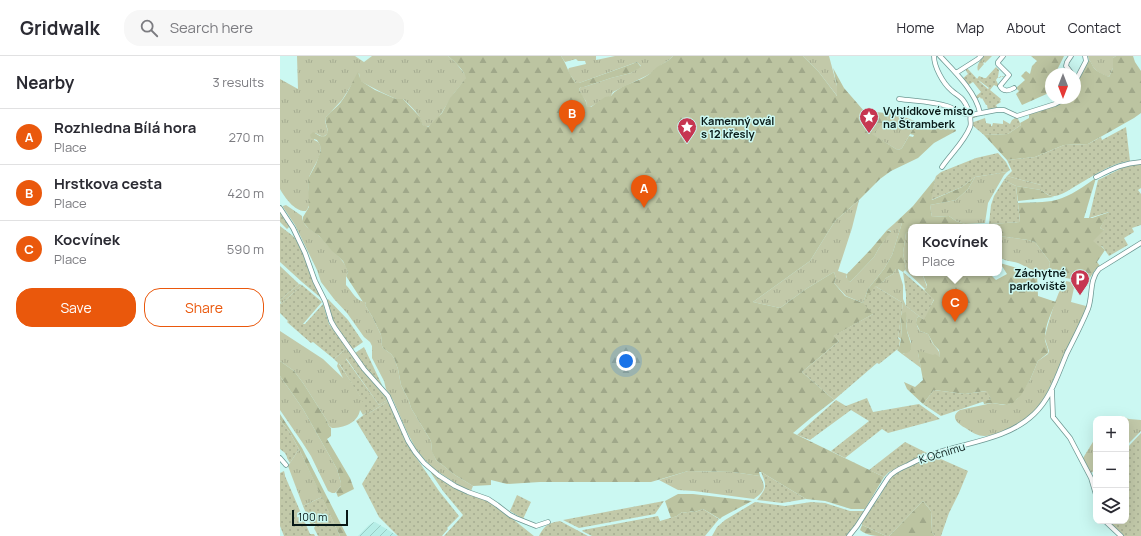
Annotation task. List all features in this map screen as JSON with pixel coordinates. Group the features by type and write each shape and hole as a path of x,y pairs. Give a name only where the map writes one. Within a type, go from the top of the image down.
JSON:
{"street":[{"path":"934,56 939,74 949,89 965,102 971,115 969,118 971,123 970,128 942,167"},
{"path":"940,56 956,73 976,102 980,113"},
{"path":"956,73 981,56"},
{"path":"1003,56 998,64 1009,75 1000,86 1004,90 1008,91 1014,88"},
{"path":"1068,68 1066,66 1067,62 1071,56"},
{"path":"1081,71 1086,61 1085,56"},
{"path":"899,99 936,103 947,106 964,115 993,110 1004,110 1017,116 1055,104"},
{"path":"1096,177 1130,162 1141,162"},
{"path":"280,208 293,228 305,253 315,281 325,301 334,328 364,369 388,396 404,434 419,458 442,478 462,489 488,499 510,515 536,526 548,522"},
{"name":"K Očnímu","path":"849,536 888,478 894,472 920,459 975,443 1013,429 1035,413 1044,403 1052,390 1088,308 1092,292 1092,282 1096,272 1141,243"},
{"name":"K Očnímu","path":"1052,390 1053,417 1070,438 1094,488"},
{"path":"280,458 286,465"},
{"path":"1108,524 1120,536"}],"shaded area":[{"path":"375,522 398,536 358,536"}],"green space":[{"path":"297,56 355,56 364,62 372,56 448,56 456,63 467,77 454,93 434,123 426,127 422,124 416,112 403,99 396,99 360,81 359,73 342,100 326,117 325,121 328,132 327,134 323,137 315,133 314,140 319,143 321,147 319,158 310,174 308,182 310,199 308,207 306,211 302,211 291,204 280,189 280,79 298,89"},
{"path":"448,56 561,56 571,76 576,83 579,83 637,62 641,67 631,73 581,87 579,89 587,107 591,107 605,97 611,96 622,87 650,74 673,56 803,56 818,71 837,96 837,86 833,68 844,88 864,111 886,113 888,120 872,134 896,149 899,150 902,148 909,136 913,137 914,135 910,134 917,122 922,126 927,127 949,123 955,128 956,131 934,143 918,158 891,171 880,179 835,221 810,261 753,302 780,308 806,289 834,272 836,278 834,283 845,296 863,303 868,289 884,269 892,255 902,223 895,223 913,206 935,179 932,200 962,187 975,177 968,189 956,200 930,205 932,217 949,216 956,221 965,224 908,224 908,233 906,233 903,253 906,269 903,272 896,269 893,274 875,287 873,314 834,336 839,341 802,372 834,400 793,433 884,477 865,509 851,509 825,501 806,499 761,472 759,472 760,476 733,472 688,471 651,482 540,482 507,484 491,480 491,485 473,486 455,475 436,460 432,452 431,441 411,408 401,385 394,358 382,346 381,335 365,305 366,302 363,302 346,276 348,272 343,261 319,236 309,229 303,222 303,217 309,207 308,179 321,150 317,140 311,138 310,135 313,132 321,136 326,135 328,131 325,122 326,117 343,99 358,72 361,81 375,90 396,99 403,99 420,117 423,125 428,127 442,113 450,98 466,78 456,63"},
{"path":"561,56 596,56 596,60 615,56 673,56 653,72 613,92 611,96 590,107 587,107 586,101 579,89 581,87 631,73 641,66 637,62 576,83 568,70 569,68 586,64 585,61 578,61 576,59 565,62"},
{"path":"803,56 829,56 837,86 838,97 818,71"},
{"path":"984,56 992,56 985,63 983,63 984,64 978,71 978,65"},
{"path":"1031,56 1064,56 1058,68 1045,68 1045,95 1022,105 1016,94 1019,91 1016,88 1025,80 1021,76 1026,71 1030,74 1032,66 1037,61"},
{"path":"1088,56 1116,56 1113,58 1113,68 1109,77 1101,74 1093,67"},
{"path":"1116,56 1133,56 1141,71 1141,113 1134,118 1088,144 1064,145 1035,157 1007,160 984,135 1008,134 1021,125 1020,123 1029,118 1029,113 1058,104 1081,104 1081,75 1089,60 1096,70 1109,77 1113,68 1113,58"},
{"path":"996,67 999,70 996,80 999,86 994,85 990,90 1001,99 1001,102 996,105 998,109 988,110 987,105 982,98 981,99 980,97 976,99 975,97 981,92 973,82 967,86 962,79 968,74 965,69 967,68 977,79 979,76 986,78"},
{"path":"984,112 986,123 991,124 991,126 993,123 1003,124 1003,120 1010,124 1012,120 1017,117 1021,125 1008,134 984,135 971,123 985,118 984,113 970,119 971,115"},
{"path":"886,113 897,114 917,122 902,148 899,150 871,134 888,120"},
{"path":"1126,127 1130,161 1108,167 1060,195 1049,195 1041,190 1041,185 1007,176 1012,171 1007,160 1035,157 1064,145 1088,144 1101,137 1102,140"},
{"path":"998,153 1006,162 1010,170 1007,172 975,177 962,187 931,200 936,176 941,172 976,158"},
{"path":"1141,163 1141,188 1138,190 1141,194 1141,225 1132,228 1134,232 1124,238 1128,245 1109,256 1102,246 1100,247 1093,241 1104,230 1100,228 1109,212 1089,218 1098,180 1128,165"},
{"path":"1007,172 988,203 985,223 965,224 956,221 949,216 932,217 930,205 956,200 968,189 975,177"},
{"path":"1007,176 1041,185 1041,190 1016,186 1004,180"},
{"path":"1096,178 1084,218 1092,218 1110,212 1100,228 1104,230 1101,246 1105,250 1097,262 1100,266 1095,270 1087,282 1045,274 1049,270 1050,262 1035,242 1002,236 1002,224 989,224 1020,222 1018,203 1047,202 1067,196"},
{"path":"1004,180 1016,186 1020,222 989,224 991,205 994,196"},
{"path":"1016,186 1041,190 1054,197 1018,201"},
{"path":"859,200 852,228 838,271 847,274 846,277 850,282 874,257 891,231 887,230 895,223 902,223 892,255 884,269 868,289 863,303 846,296 834,283 836,278 834,272 806,289 780,308 753,302 810,261 835,221"},
{"path":"286,205 302,216 306,226 320,237 345,265 348,272 346,276 346,285 359,300 366,302 365,305 381,335 382,346 394,358 401,385 411,408 431,441 432,451 436,460 455,475 473,486 471,491 458,485 434,469 416,449 372,358 372,346 370,342 364,337 347,313 321,282 317,270 295,225 283,207"},
{"path":"280,211 290,226 287,229 280,222"},
{"path":"280,226 293,236 299,244 321,298 280,262"},
{"path":"887,230 891,232 874,257 850,282 847,278 847,274"},
{"path":"906,233 908,233 908,273 905,270 903,253"},
{"path":"1002,236 1028,240 1035,242 1050,262 1049,270 1045,274 1034,271 1018,263 1002,258"},
{"path":"1002,264 1037,274 1038,296 1056,302 1045,333 1048,353 1038,361 1030,380 1021,395 1013,403 1007,405 992,403 984,404 983,401 991,399 986,391 965,394 934,390 923,404 907,389 904,382 915,387 923,380 918,353 920,351 933,355 935,354 940,357 939,350 934,345 928,334 920,331 916,323 919,316 923,319 934,300 924,290 927,285 923,276 992,276 996,280 1007,274"},
{"path":"280,266 299,284 280,300"},
{"path":"896,269 898,269 903,285 903,299 906,306 919,316 917,318 918,328 920,331 928,334 939,353 940,357 918,353 921,368 902,354 904,354 911,342 907,331 906,316 901,316 903,303 875,286 893,274"},
{"path":"903,272 934,299 924,320 906,306"},
{"path":"911,276 923,276 927,287 925,289"},
{"path":"1066,281 1075,283 1071,302 1086,306 1086,308 1078,329 1043,400 1031,415 1004,431 997,434 984,436 971,432 956,421 955,416 957,413 960,410 992,403 1004,405 1010,404 1017,399 1030,380 1038,361 1048,354 1049,351 1045,336 1057,298"},
{"path":"299,284 302,285 281,304 280,300"},
{"path":"302,285 322,302 303,324 305,324 323,304 329,324 347,348 334,359 313,342 311,343 287,322 288,321 280,313 280,303 281,304"},
{"path":"875,286 903,303 898,338 900,340 899,348 879,364 877,363 834,400 802,372 839,341 833,336 873,314 863,303"},
{"path":"328,299 348,320 363,342 353,349 346,342 332,321 326,301"},
{"path":"906,312 907,331 911,349 907,353 902,354 897,350 901,339 901,316"},
{"path":"901,317 901,339 898,337"},
{"path":"280,331 323,359 343,378 337,366 338,363 334,359 347,348 352,354 346,359 379,405 389,399 389,401 363,415 360,410 359,415 349,424 332,428 329,426 326,419 294,371 280,361","holes":["345,360 377,406 369,411 339,364"]},
{"path":"364,347 382,385 381,386 366,369 355,353"},
{"path":"352,354 389,399 379,405 346,358"},
{"path":"345,359 378,406 368,412 339,363"},
{"path":"280,361 294,371 331,428 331,436 327,439 350,478 354,489 338,497 336,492 341,486 341,483 337,469 303,409 280,376"},
{"path":"280,376 303,409 337,469 341,486 335,493 328,491 311,456 280,410"},
{"path":"934,390 965,394 987,391 991,399 941,416 923,404"},
{"path":"867,398 873,412 919,404 940,419 888,433 882,429 845,458 831,451 869,421 851,410 810,440 797,435 836,400 846,406"},
{"path":"389,401 409,447 439,491 459,516 447,528 448,529 442,536 398,536 379,517 362,484 378,457 356,421 366,413 369,413"},
{"path":"280,414 302,448 347,536 340,536 299,449 289,431 280,420"},
{"path":"1129,419 1141,420 1141,431 1129,443"},
{"path":"280,420 289,431 299,449 290,463 285,453 280,449"},
{"path":"1141,433 1141,536 1124,536 1108,524 1129,524 1129,446"},
{"path":"905,442 927,453 889,472 884,477 869,470"},
{"path":"1093,442 1093,472 1091,473 1089,472 1083,458"},
{"path":"299,449 322,497 303,506 288,466"},
{"path":"934,456 968,471 949,513 941,536 935,536 932,532 931,511 923,501 889,536 862,525 862,521 876,500 879,498 889,479 904,469"},
{"path":"284,471 310,534 314,534 315,536 284,536 280,526 280,473"},
{"path":"688,471 733,472 760,476 764,487 762,492 754,499 678,490 659,480"},
{"path":"432,472 442,479 490,501 534,536 444,536 463,515 443,491 431,473"},
{"path":"761,472 806,499 782,503 757,500 763,493 765,487"},
{"path":"678,494 693,494 752,501 720,519 703,509 695,512 690,511 688,513 682,512 671,518 665,501"},
{"path":"517,495 531,502 523,519 510,511"},
{"path":"322,497 340,536 318,536 314,528 316,525 315,523 311,525 303,506"},
{"path":"664,501 655,514 579,528 563,520"},
{"path":"923,501 931,511 932,532 935,536 889,536"},
{"path":"755,502 785,506 811,502 825,503 850,511 864,511 846,536 712,536 717,527 725,520"},
{"path":"703,509 719,519 705,536 592,536 582,531 658,516 660,521 677,516 682,512 695,512"},
{"path":"560,521 588,536 539,536 547,525"},
{"path":"862,525 886,536 869,535 860,530"}],"place":[{"name":"Hrstkova cesta","path":"572,133"},
{"name":"Vyhlídkové místo na Štramberk","path":"869,134"},
{"name":"Kamenný ovál s 12 křesly","path":"687,144"},
{"name":"Rozhledna Bílá hora","path":"644,208"},
{"name":"Záchytné parkoviště","path":"1080,296"},
{"name":"Kocvínek","path":"955,322"}]}
